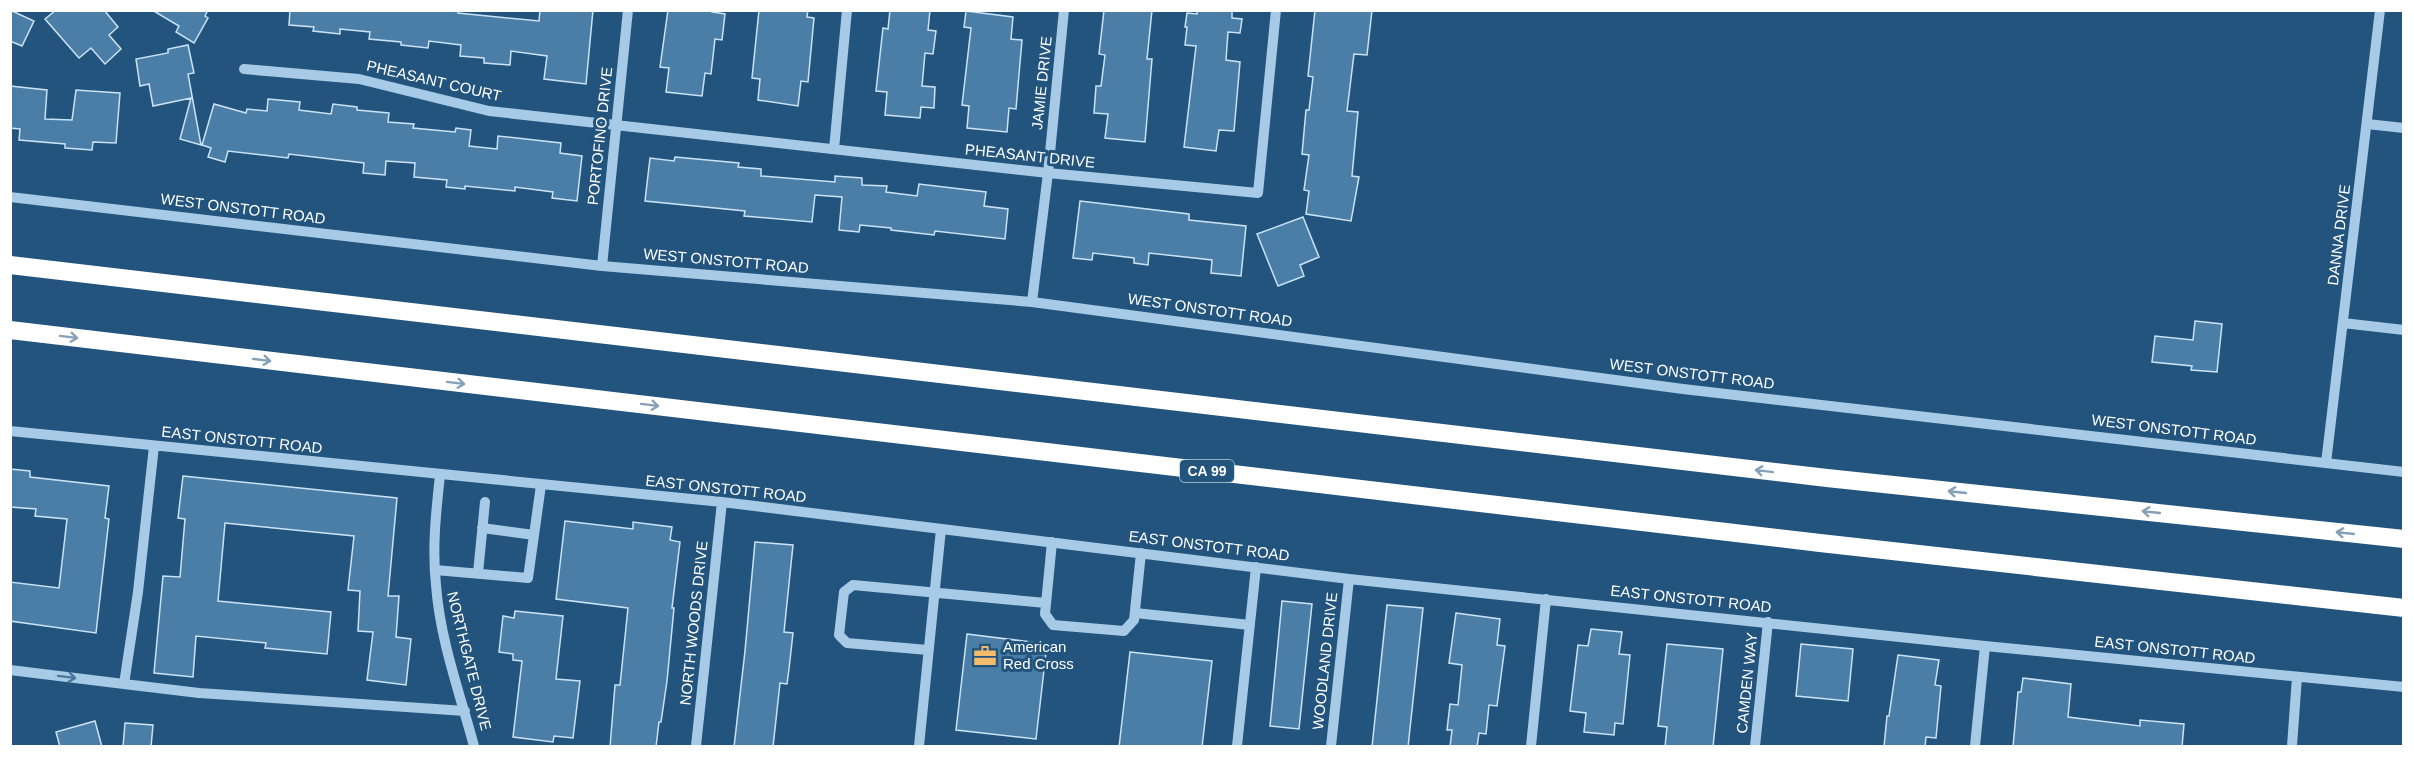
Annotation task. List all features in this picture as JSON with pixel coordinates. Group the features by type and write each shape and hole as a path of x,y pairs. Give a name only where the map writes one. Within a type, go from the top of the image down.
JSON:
{"highway":[{"path":"10,265 1815,477 2403,539"},
{"name":"CA 99","path":"10,330 1796,541 2403,608"}],"street":[{"name":"PORTOFINO DRIVE","path":"602,266 628,10"},
{"path":"834,149 847,10"},
{"name":"JAMIE DRIVE","path":"1032,302 1048,173 1064,10"},
{"name":"PHEASANT DRIVE","path":"616,124 1048,173 1258,193 1276,10"},
{"name":"DANNA DRIVE","path":"2326,463 2380,10"},
{"name":"PHEASANT COURT","path":"244,69 359,79 489,111 616,124"},
{"path":"2367,124 2403,128"},
{"name":"WEST ONSTOTT ROAD","path":"10,197 602,266 1032,302 1683,389 2403,472"},
{"path":"2343,323 2403,330"},
{"name":"EAST ONSTOTT ROAD","path":"10,431 722,502 1349,579 1985,646 2403,687"},
{"path":"124,684 138,592 154,446"},
{"name":"NORTHGATE DRIVE","path":"440,475 434,545 441,624 474,747"},
{"path":"435,570 528,578 541,485"},
{"path":"478,573 485,502"},
{"name":"NORTH WOODS DRIVE","path":"696,747 722,502"},
{"path":"483,528 534,535"},
{"path":"919,747 941,529"},
{"path":"1052,542 1045,614 1053,624 1124,632 1134,620 1141,553"},
{"path":"1237,747 1256,567"},
{"name":"WOODLAND DRIVE","path":"1331,747 1349,579"},
{"path":"928,650 847,643 839,635 844,592 853,585 1046,603"},
{"path":"1531,747 1546,599"},
{"path":"1135,612 1250,625"},
{"name":"CAMDEN WAY","path":"1755,747 1768,622"},
{"path":"1975,747 1985,646"},
{"path":"10,670 199,693 465,711"},
{"path":"2292,747 2297,676"}],"building":[{"path":"10,10 34,21 22,46 10,41"},
{"path":"56,10 104,10 118,27 109,35 121,49 105,64 91,48 79,58 45,19"},
{"path":"152,10 208,10 205,16 208,18 194,43 176,32 179,26"},
{"path":"290,10 458,10 458,13 539,21 540,10 593,10 586,84 544,79 547,56 511,51 510,65 484,63 484,58 460,56 461,45 429,41 428,48 401,45 401,42 369,39 370,32 340,29 340,34 313,31 314,27 289,25"},
{"path":"668,10 713,10 712,12 725,14 722,40 715,39 711,74 705,73 702,96 666,92 669,68 660,67"},
{"path":"759,10 808,10 807,17 814,18 808,82 801,81 798,106 758,100 760,79 752,78"},
{"path":"890,10 930,10 928,30 936,31 933,54 925,53 922,86 935,87 934,108 921,107 920,118 885,115 887,92 876,91 883,28 888,29"},
{"path":"1104,10 1152,10 1147,59 1152,59 1145,142 1105,138 1108,114 1094,113 1096,86 1101,86 1105,55 1099,54"},
{"path":"1197,10 1232,10 1232,18 1242,19 1240,33 1228,32 1226,60 1240,62 1234,131 1219,130 1216,151 1184,147 1196,46 1185,45 1187,27 1185,27 1187,13 1197,14"},
{"path":"1315,10 1372,10 1367,55 1354,54 1347,111 1358,112 1352,176 1359,177 1351,221 1306,214 1309,191 1304,190 1309,155 1302,154 1306,110 1309,110 1313,77 1308,76"},
{"path":"966,11 1013,17 1011,39 1022,40 1016,109 1009,108 1007,132 967,128 969,106 962,105 971,28 964,27"},
{"path":"188,45 194,73 188,74 201,145 180,139 191,98 153,106 149,84 140,86 136,59 168,53 168,49"},
{"path":"10,86 47,90 45,119 72,120 76,90 120,93 116,143 93,142 92,150 65,148 65,144 19,140 20,129 10,128"},
{"path":"268,99 300,102 299,110 331,114 333,104 357,107 357,110 389,113 388,122 414,124 413,128 455,132 456,128 471,130 469,146 497,149 498,136 561,143 560,153 582,156 577,201 552,198 553,192 515,187 515,191 465,186 465,189 446,187 447,180 414,177 415,163 386,161 385,175 363,173 364,163 289,154 288,158 228,151 225,162 208,157 211,148 202,145 214,104 246,113 247,109 267,111"},
{"path":"675,157 739,163 738,167 761,169 761,176 835,182 835,176 862,178 862,185 887,186 886,192 917,196 919,184 986,192 984,206 1008,209 1005,239 935,231 934,235 860,225 859,232 839,230 842,197 815,195 812,222 744,216 745,211 645,201 650,158 674,161"},
{"path":"1080,201 1189,214 1189,220 1246,226 1241,276 1211,273 1212,260 1149,253 1148,265 1134,263 1134,258 1093,253 1092,260 1073,258"},
{"path":"1303,217 1319,257 1300,265 1304,276 1278,286 1257,234"},
{"path":"2195,321 2222,324 2217,372 2191,370 2192,366 2152,362 2155,336 2193,340"},
{"path":"10,469 30,471 30,477 109,486 105,518 109,519 96,633 10,621 10,582 59,588 67,519 35,516 36,509 10,507"},
{"path":"183,476 397,498 388,596 399,596 396,637 411,639 406,685 367,680 373,632 358,631 360,591 348,590 354,536 225,523 218,601 331,612 327,654 265,648 266,643 196,636 193,677 154,673 163,576 180,577 185,519 178,518"},
{"path":"565,521 633,529 633,522 672,527 670,540 680,542 672,608 674,608 667,681 656,747 610,747 615,685 620,685 628,608 556,599"},
{"path":"755,542 793,545 784,632 793,633 787,684 780,683 773,747 734,747 745,651"},
{"path":"1282,601 1312,604 1299,729 1270,726"},
{"path":"1387,605 1423,608 1408,747 1372,747"},
{"path":"515,611 563,616 556,679 580,681 573,738 554,736 553,742 513,737 522,661 513,660 513,654 499,652 503,616 514,618"},
{"path":"1456,613 1500,619 1497,645 1505,646 1497,706 1489,705 1486,734 1479,733 1477,747 1450,747 1452,730 1447,730 1450,704 1458,705 1462,665 1449,663"},
{"path":"1591,629 1622,632 1619,654 1630,655 1623,724 1615,723 1614,735 1584,732 1586,713 1570,711 1578,645 1588,646"},
{"path":"967,634 1047,644 1036,739 956,730"},
{"path":"1667,644 1723,649 1713,747 1665,747 1667,727 1658,726"},
{"path":"1801,644 1853,649 1848,701 1796,696"},
{"path":"1130,652 1212,661 1202,747 1119,747"},
{"path":"1898,655 1939,660 1935,685 1941,686 1936,738 1926,737 1925,747 1884,747"},
{"path":"2023,678 2071,684 2068,717 2140,726 2140,720 2184,724 2182,747 2013,747 2018,692 2021,692"},
{"path":"95,721 102,747 60,747 56,732"},
{"path":"125,723 153,725 151,747 123,747"}],"place":[{"name":"American Red Cross","path":"985,656"}]}
